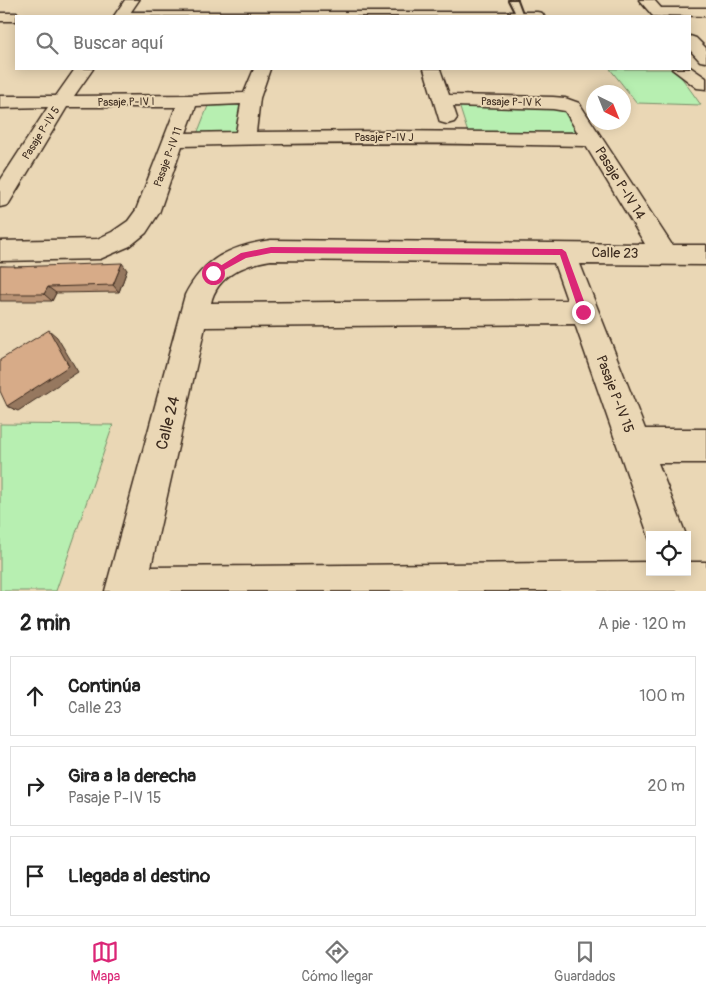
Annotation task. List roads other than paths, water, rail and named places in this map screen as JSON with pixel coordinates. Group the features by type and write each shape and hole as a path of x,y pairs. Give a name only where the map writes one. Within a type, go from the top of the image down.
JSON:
{"street":[{"path":"124,15 132,0"},
{"path":"646,0 659,15 706,12"},
{"path":"0,18 15,17"},
{"path":"0,31 15,31"},
{"path":"691,42 706,57"},
{"path":"691,69 705,86"},
{"name":"Pasaje P-IV 5","path":"0,199 60,102 83,70"},
{"path":"245,138 251,98 262,70"},
{"path":"432,70 443,100 451,136"},
{"path":"682,70 705,86"},
{"name":"Pasaje P-IV I","path":"0,102 188,101 251,98"},
{"name":"Pasaje P-IV K","path":"443,100 553,102 565,104 577,112"},
{"name":"Pasaje P-IV 11","path":"0,251 100,249 121,239 137,227 147,213 188,101"},
{"name":"Pasaje P-IV 14","path":"577,112 664,254"},
{"name":"Pasaje P-IV J","path":"175,140 451,136 593,140"},
{"name":"Calle 23","path":"226,264 244,255 271,250 706,255"},
{"name":"Pasaje P-IV 15","path":"562,252 666,531"},
{"name":"Calle 24","path":"126,589 204,283 213,273 226,264"},
{"path":"195,315 583,312"},
{"path":"635,446 706,446"},
{"path":"126,589 691,579"}],"lane":[{"path":"513,0 520,15"}]}
